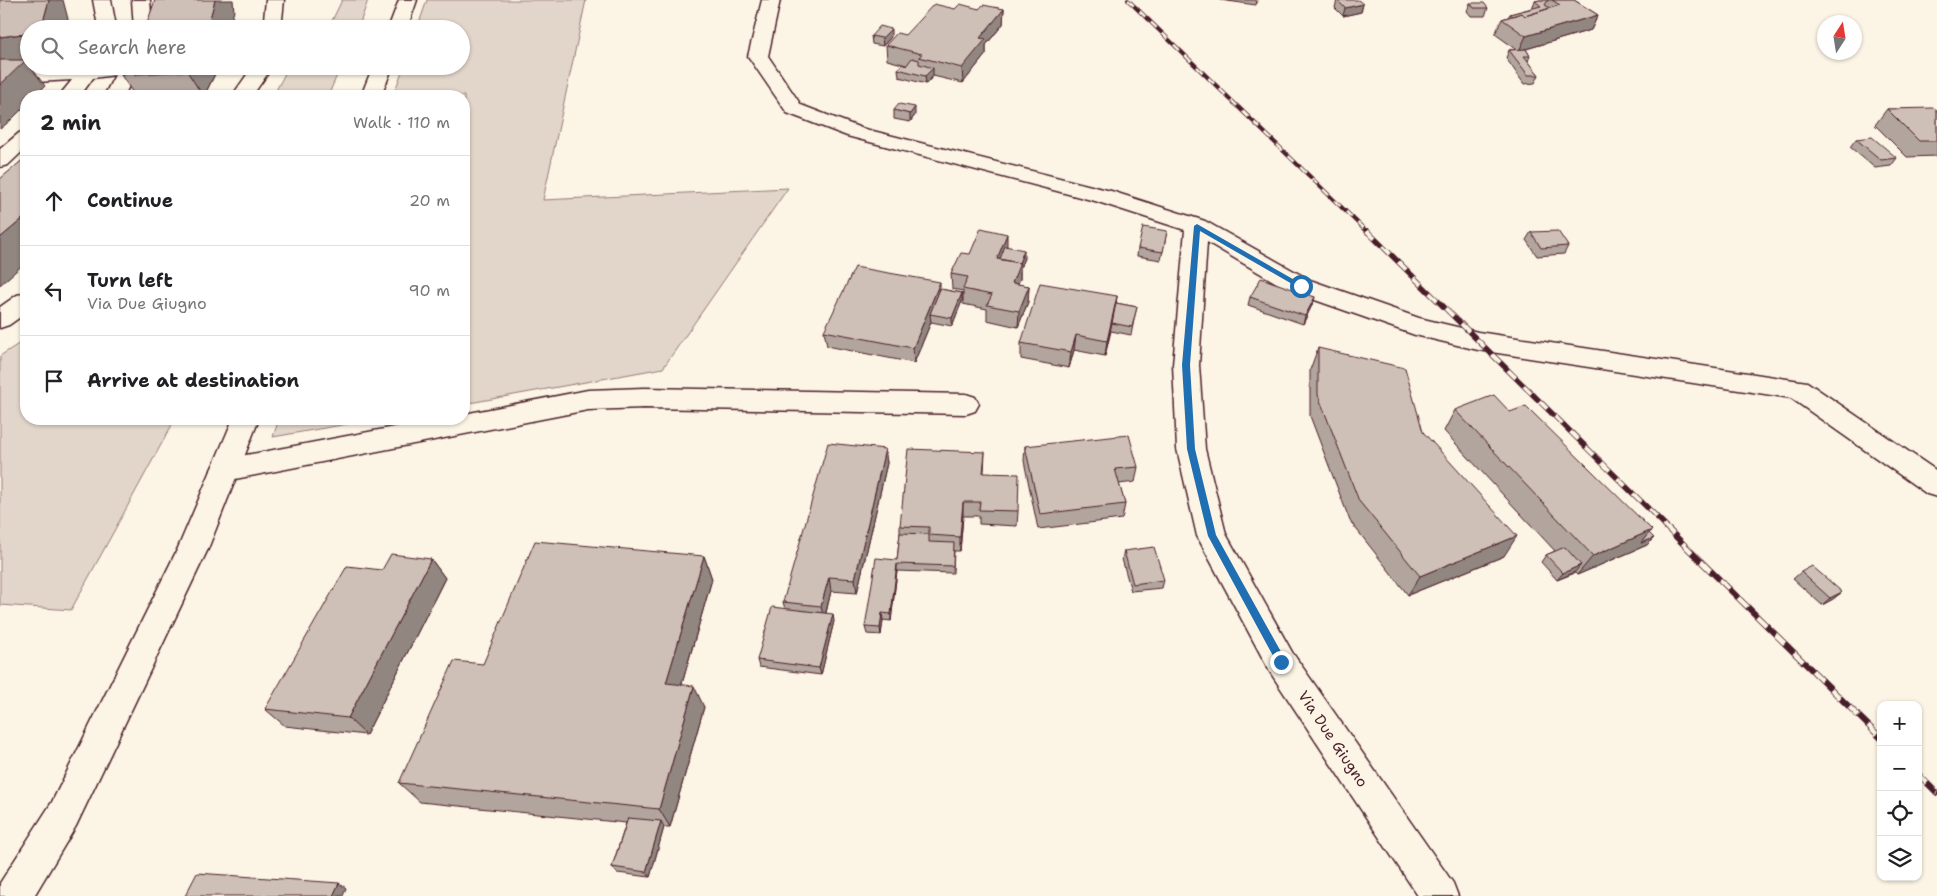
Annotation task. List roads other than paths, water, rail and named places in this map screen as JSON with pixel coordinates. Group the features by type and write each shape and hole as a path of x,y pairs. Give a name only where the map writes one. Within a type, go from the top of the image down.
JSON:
{"street":[{"path":"102,0 106,20"},
{"path":"141,0 142,20"},
{"path":"273,20 275,0"},
{"path":"400,20 408,0"},
{"path":"771,0 758,56 794,109 854,132 1103,196 1197,226 1301,286 1415,326 1478,340 1798,389 1937,486"},
{"path":"0,78 32,75"},
{"path":"75,90 81,83 84,75"},
{"path":"118,90 125,75"},
{"path":"246,90 256,75"},
{"path":"373,90 379,75"},
{"path":"0,160 20,142"},
{"name":"Via Due Giugno","path":"1197,226 1186,365 1191,449 1212,536 1281,662 1440,896"},
{"path":"0,320 20,306"},
{"path":"470,423 588,400 644,398 966,404"},
{"path":"13,896 68,805 193,549 244,425"},
{"path":"225,470 458,425"}],"railway":[{"path":"1128,0 1368,233"},
{"path":"1367,231 1666,526"},
{"path":"1664,525 1877,734"},
{"path":"1922,778 1937,793"}]}
